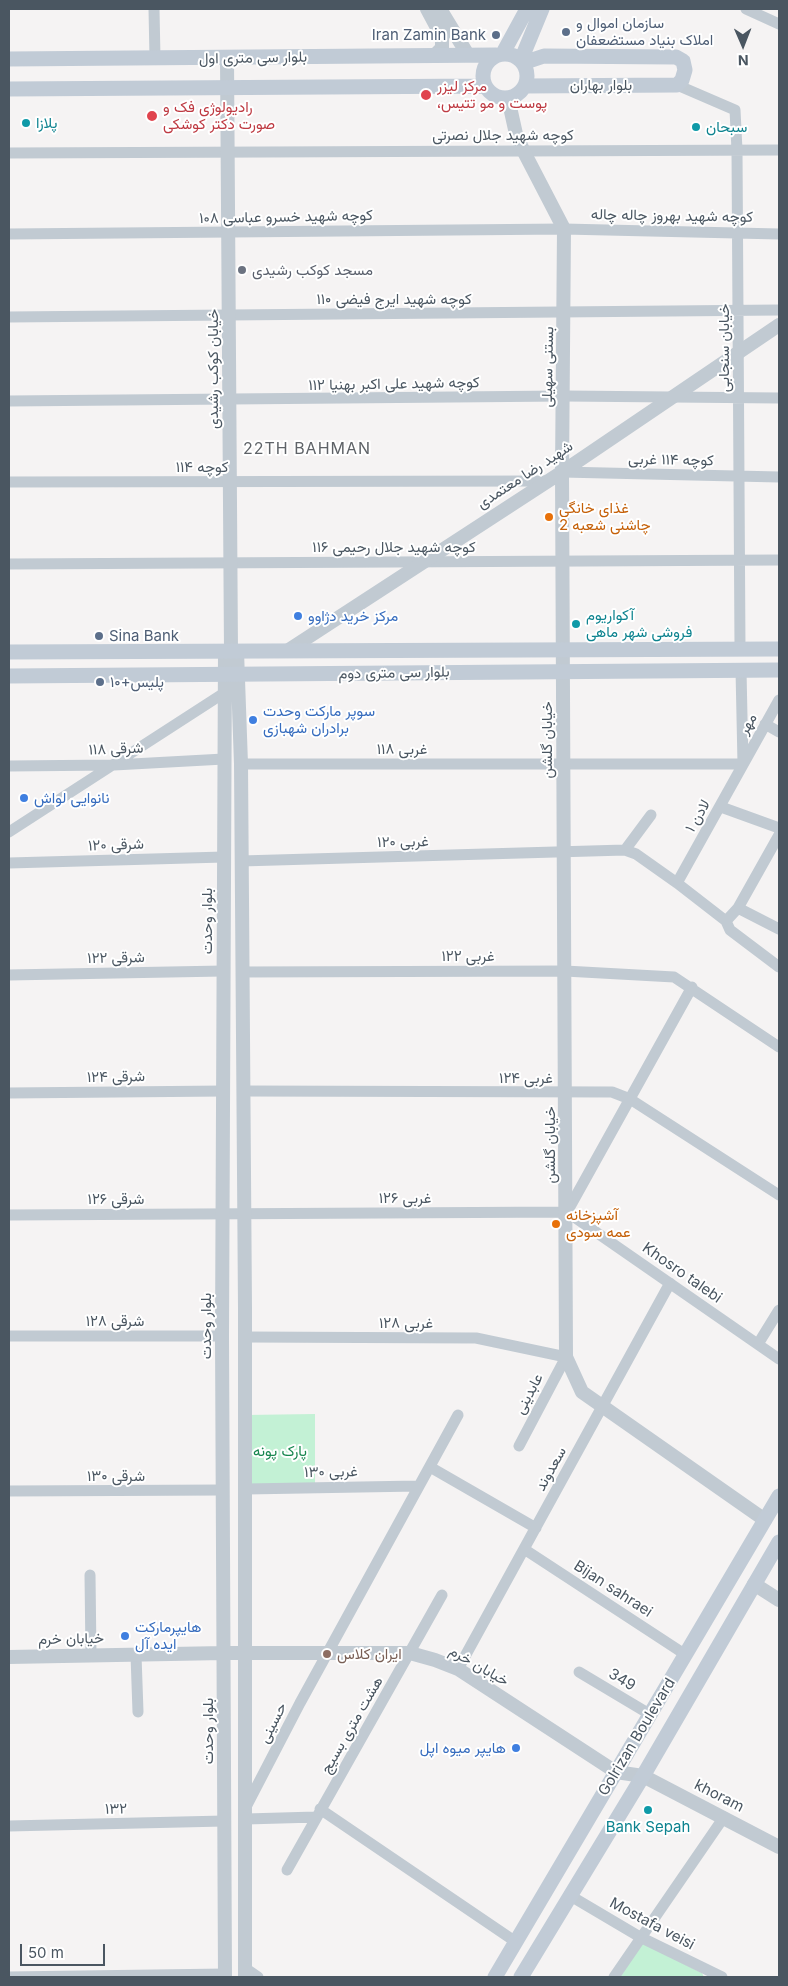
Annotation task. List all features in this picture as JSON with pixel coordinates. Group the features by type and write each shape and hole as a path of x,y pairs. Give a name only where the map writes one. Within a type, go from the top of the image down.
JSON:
{"main road":[{"path":"500,54 527,9"},
{"path":"522,62 542,9"},
{"name":"بلوار سی متری اول","path":"9,60 500,54"},
{"path":"500,54 510,54 522,62 527,72 525,86 515,96 508,98 495,96 485,86 483,72 490,59 500,54"},
{"name":"بلوار بهاران","path":"522,62 544,56 676,56 683,60 685,70 682,80 677,85 525,86"},
{"name":"بلوار سی متری اول","path":"9,89 485,86"},
{"name":"بلوار سی متری دوم","path":"9,652 779,649"},
{"name":"بلوار سی متری دوم","path":"9,676 779,670"},
{"name":"Golrizan Boulevard","path":"495,1977 779,1496"},
{"name":"Golrizan Boulevard","path":"521,1977 569,1895 643,1776 779,1542"}],"street":[{"path":"154,9 155,58"},
{"path":"427,9 442,37 442,48 434,56"},
{"path":"440,9 468,55"},
{"path":"746,9 779,24"},
{"name":"خیابان کوکب رشیدی","path":"227,58 231,652"},
{"name":"خیابان سنجابی","path":"677,85 735,110 738,233 740,650"},
{"name":"بستنی سهیلی","path":"508,98 516,134 564,229 563,650"},
{"name":"کوچه شهید جلال نصرتی","path":"9,153 228,150 779,150"},
{"name":"کوچه شهید خسرو عباسی ۱۰۸","path":"9,234 564,229"},
{"name":"کوچه شهید بهروز چاله چاله","path":"564,229 779,234"},
{"name":"کوچه شهید ایرج فیضی ۱۱۰","path":"9,317 738,312 779,310"},
{"name":"شهید رضا معتمدی","path":"287,650 562,472 670,397 779,325"},
{"name":"کوچه شهید علی اکبر بهنیا ۱۱۲","path":"9,401 229,401 564,396 779,398"},
{"name":"کوچه ۱۱۴ غربی","path":"562,472 779,477"},
{"name":"کوچه ۱۱۴","path":"9,482 545,482"},
{"name":"کوچه شهید جلال رحیمی ۱۱۶","path":"9,564 779,560"},
{"name":"خیابان گلشن","path":"563,650 567,1212 566,1357 582,1392 602,1408 765,1520"},
{"path":"231,652 240,675 241,764 246,1489 245,1973 258,1977"},
{"name":"بلوار وحدت","path":"225,1976 222,1336 224,1214 224,674 231,652"},
{"path":"741,670 743,764"},
{"path":"9,832 224,693"},
{"name":"مهر","path":"743,764 779,700"},
{"path":"765,724 779,732"},
{"name":"۱۱۸ شرقی","path":"9,766 114,765 224,759"},
{"name":"۱۱۸ غربی","path":"241,764 743,764"},
{"name":"لادن ۱","path":"677,883 721,807 743,764"},
{"path":"721,807 779,828"},
{"path":"651,815 625,850 636,854 677,883 726,921 730,930 779,967"},
{"path":"726,921 738,908 779,835"},
{"name":"۱۲۰ غربی","path":"242,861 564,854 625,850"},
{"name":"۱۲۰ شرقی","path":"9,863 224,857"},
{"path":"738,908 779,929"},
{"name":"۱۲۲ شرقی","path":"9,975 224,971"},
{"name":"۱۲۲ غربی","path":"242,972 565,971 674,977 692,987 779,1047"},
{"path":"567,1212 692,987"},
{"name":"۱۲۴ شرقی","path":"9,1093 224,1091"},
{"name":"۱۲۴ غربی","path":"243,1091 566,1094 612,1092 630,1099 779,1195"},
{"name":"۱۲۶ غربی","path":"224,1214 567,1212"},
{"name":"Khosro talebi","path":"567,1212 779,1359"},
{"name":"۱۲۶ شرقی","path":"9,1215 224,1214"},
{"name":"سعدوند","path":"458,1669 670,1283"},
{"path":"758,1344 779,1310"},
{"name":"۱۲۸ شرقی","path":"9,1336 222,1336"},
{"name":"۱۲۸ غربی","path":"245,1337 476,1338 566,1357"},
{"name":"عابدینی","path":"518,1446 566,1357"},
{"name":"حسینی","path":"246,1813 327,1653 458,1415"},
{"path":"430,1467 536,1528"},
{"name":"۱۳۰ غربی","path":"246,1489 418,1486"},
{"name":"۱۳۰ شرقی","path":"9,1491 223,1490"},
{"name":"Bijan sahraei","path":"524,1549 686,1655"},
{"path":"90,1574 91,1655"},
{"path":"754,1584 779,1600"},
{"name":"هشت متری بسیج","path":"287,1870 442,1595"},
{"name":"خیابان خرم","path":"9,1657 224,1653 410,1653 436,1660 458,1669 616,1772"},
{"path":"136,1655 138,1712"},
{"name":"349","path":"579,1672 651,1715"},
{"name":"khoram","path":"616,1772 643,1776 779,1847"},
{"path":"246,1813 318,1813 516,1942"},
{"path":"614,1977 724,1817"},
{"name":"۱۳۲","path":"9,1826 224,1821"},
{"name":"Mostafa veisi","path":"569,1895 640,1937 722,1977"},
{"path":"9,1977 225,1976"}],"green space":[{"name":"پارک پونه","path":"315,1414 315,1488 246,1489 245,1415"},
{"path":"642,1943 702,1973 704,1977 620,1977"}],"place":[{"name":"سازمان اموال و املاک بنیاد مستضعفان","path":"566,32"},
{"name":"Iran Zamin Bank","path":"496,35"},
{"name":"مرکز لیزر ،پوست و مو تتیس","path":"426,95"},
{"name":"رادیولوژی فک و صورت دکتر کوشکی","path":"152,116"},
{"name":"پلازا","path":"26,123"},
{"name":"سبحان","path":"696,127"},
{"name":"مسجد کوکب رشیدی","path":"242,270"},
{"name":"غذای خانگی چاشنی شعبه 2","path":"549,517"},
{"name":"مرکز خرید دژاوو","path":"298,616"},
{"name":"آکواریوم فروشی شهر ماهی","path":"576,624"},
{"name":"Sina Bank","path":"99,636"},
{"name":"پلیس+۱۰","path":"100,682"},
{"name":"سوپر مارکت وحدت برادران شهبازی","path":"253,720"},
{"name":"نانوایی لواش","path":"24,798"},
{"name":"آشپزخانه عمه سودی","path":"556,1224"},
{"name":"هایپرمارکت ایده آل","path":"125,1636"},
{"name":"ایران کلاس","path":"327,1654"},
{"name":"هایپر میوه اپل","path":"516,1748"},
{"name":"Bank Sepah","path":"648,1810"}],"district":[{"name":"22TH BAHMAN","path":"307,449"}]}
